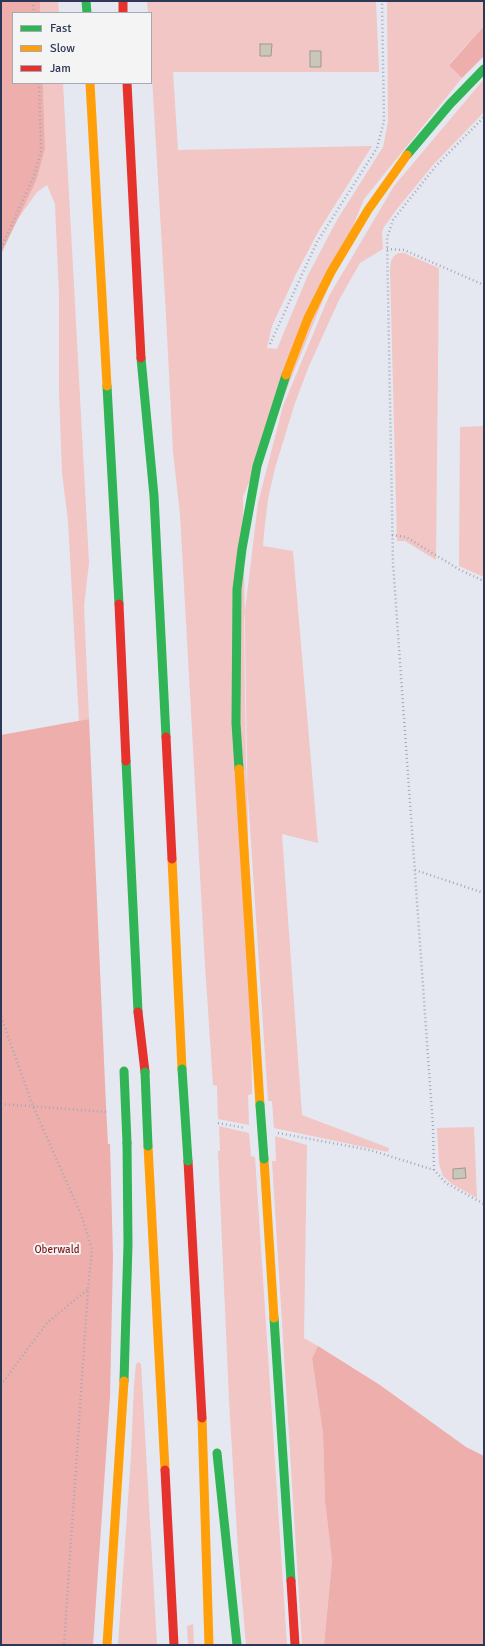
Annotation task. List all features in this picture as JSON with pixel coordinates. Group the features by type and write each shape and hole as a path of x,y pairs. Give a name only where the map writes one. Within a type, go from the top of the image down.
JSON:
{"main road":[{"path":"86,1 87,12"},
{"path":"123,1 123,12"},
{"path":"295,1645 236,723 237,589 242,550 257,466 277,399 308,318 338,261 368,210 407,155 450,104 484,69"},
{"path":"90,84 120,619 138,1012 145,1072 174,1645"},
{"path":"127,84 142,356 154,496 182,1069 203,1432 209,1645"},
{"path":"131,1041 138,1012"},
{"path":"107,1645 126,1342 128,1244 125,1068"},
{"path":"203,1432 217,1452 237,1645"}],"path":[{"path":"34,1 34,12"},
{"path":"270,344 317,242 377,148 384,121 382,1"},
{"path":"1,248 34,176 42,151 39,84"},
{"path":"434,1170 433,1127 392,535 387,249 388,233 393,220 435,167 484,117"},
{"path":"387,249 404,250 484,284"},
{"path":"392,535 406,538 460,570 484,581"},
{"path":"415,870 484,893"},
{"path":"1,1017 33,1106 84,1224 92,1250 88,1289 64,1645"},
{"path":"1,1104 110,1112"},
{"path":"218,1123 251,1130"},
{"path":"274,1132 370,1150 434,1170 446,1183 484,1204"},
{"path":"1,1385 47,1323 88,1289"}],"shaded area":[{"path":"40,1 58,1 59,12 40,12"},
{"path":"147,1 376,1 379,72 173,72 178,150 372,146 318,232 296,274 272,326 267,348 277,349 308,275 337,220 383,147 388,122 387,1 484,1 484,26 449,64 462,78 364,199 243,497 252,1094 248,1095 249,1125 218,1119 217,1086 213,1085 180,514 173,452 152,78 152,12 148,12"},
{"path":"484,79 484,112 433,165 397,209 382,232 383,249 360,263 339,300 309,366 295,403 275,468 268,499 264,533 263,546 293,551 318,843 282,834 302,1115 389,1148 388,1152 274,1128 272,1101 268,1101 246,766 244,619 258,503 283,406 329,296 394,186"},
{"path":"43,84 63,84 89,563 84,606 89,719 79,721 68,521 62,473 59,391 59,294 55,204 47,185 37,192 15,223 37,179 45,149"},
{"path":"398,253 404,253 439,268 436,560 405,541 397,541 390,270 391,261"},
{"path":"484,426 484,577 459,566 460,427"},
{"path":"219,1126 249,1133 251,1156 255,1157 287,1645 246,1645 238,1551 229,1400 218,1151 220,1151"},
{"path":"474,1127 477,1198 452,1184 443,1176 439,1164 437,1128"},
{"path":"275,1136 307,1145 304,1338 318,1346 312,1358 323,1434 325,1501 332,1561 324,1645 302,1645 272,1161 276,1161"},
{"path":"139,1362 141,1364 157,1645 118,1645 131,1456 134,1385 136,1364"},
{"path":"193,1624 194,1645 188,1645 187,1626"}],"green space":[{"path":"1,1 40,1 40,12 12,12 12,84 43,84 45,149 37,179 1,254"},
{"path":"484,26 484,56 462,78 449,65"},
{"name":"Oberwald","path":"89,719 106,1106 108,1144 110,1144 113,1257 110,1397 93,1645 1,1645 1,735"},
{"path":"318,1346 380,1385 466,1447 484,1456 484,1645 324,1645 332,1561 325,1501 323,1434 312,1358"}],"building":[{"path":"260,44 272,44 271,56 260,56"},
{"path":"310,51 321,51 321,67 310,67"},
{"path":"465,1168 466,1178 453,1179 453,1169"}],"traffic: fast":[{"path":"86,1 87,12"},
{"path":"407,155 450,104 484,69"},
{"path":"141,358 154,496 166,737"},
{"path":"239,769 236,723 237,589 242,549 257,466 286,375"},
{"path":"107,386 119,604"},
{"path":"126,761 138,1012"},
{"path":"182,1069 188,1161"},
{"path":"124,1071 127,1143"},
{"path":"145,1072 148,1146"},
{"path":"260,1105 264,1159"},
{"path":"124,1381 128,1244 127,1143"},
{"path":"274,1318 291,1581"},
{"path":"217,1453 237,1645"}],"traffic: slow":[{"path":"90,84 107,386"},
{"path":"286,375 308,318 331,272 368,210 407,155"},
{"path":"239,769 260,1105"},
{"path":"172,859 182,1069"},
{"path":"148,1146 165,1470"},
{"path":"264,1159 274,1318"},
{"path":"107,1645 124,1381"},
{"path":"202,1418 209,1645"}],"traffic: jam":[{"path":"123,1 123,12"},
{"path":"127,84 141,358"},
{"path":"119,604 126,761"},
{"path":"166,737 172,859"},
{"path":"138,1012 145,1072"},
{"path":"188,1161 202,1418"},
{"path":"165,1470 174,1645"},
{"path":"291,1581 295,1645"}]}
